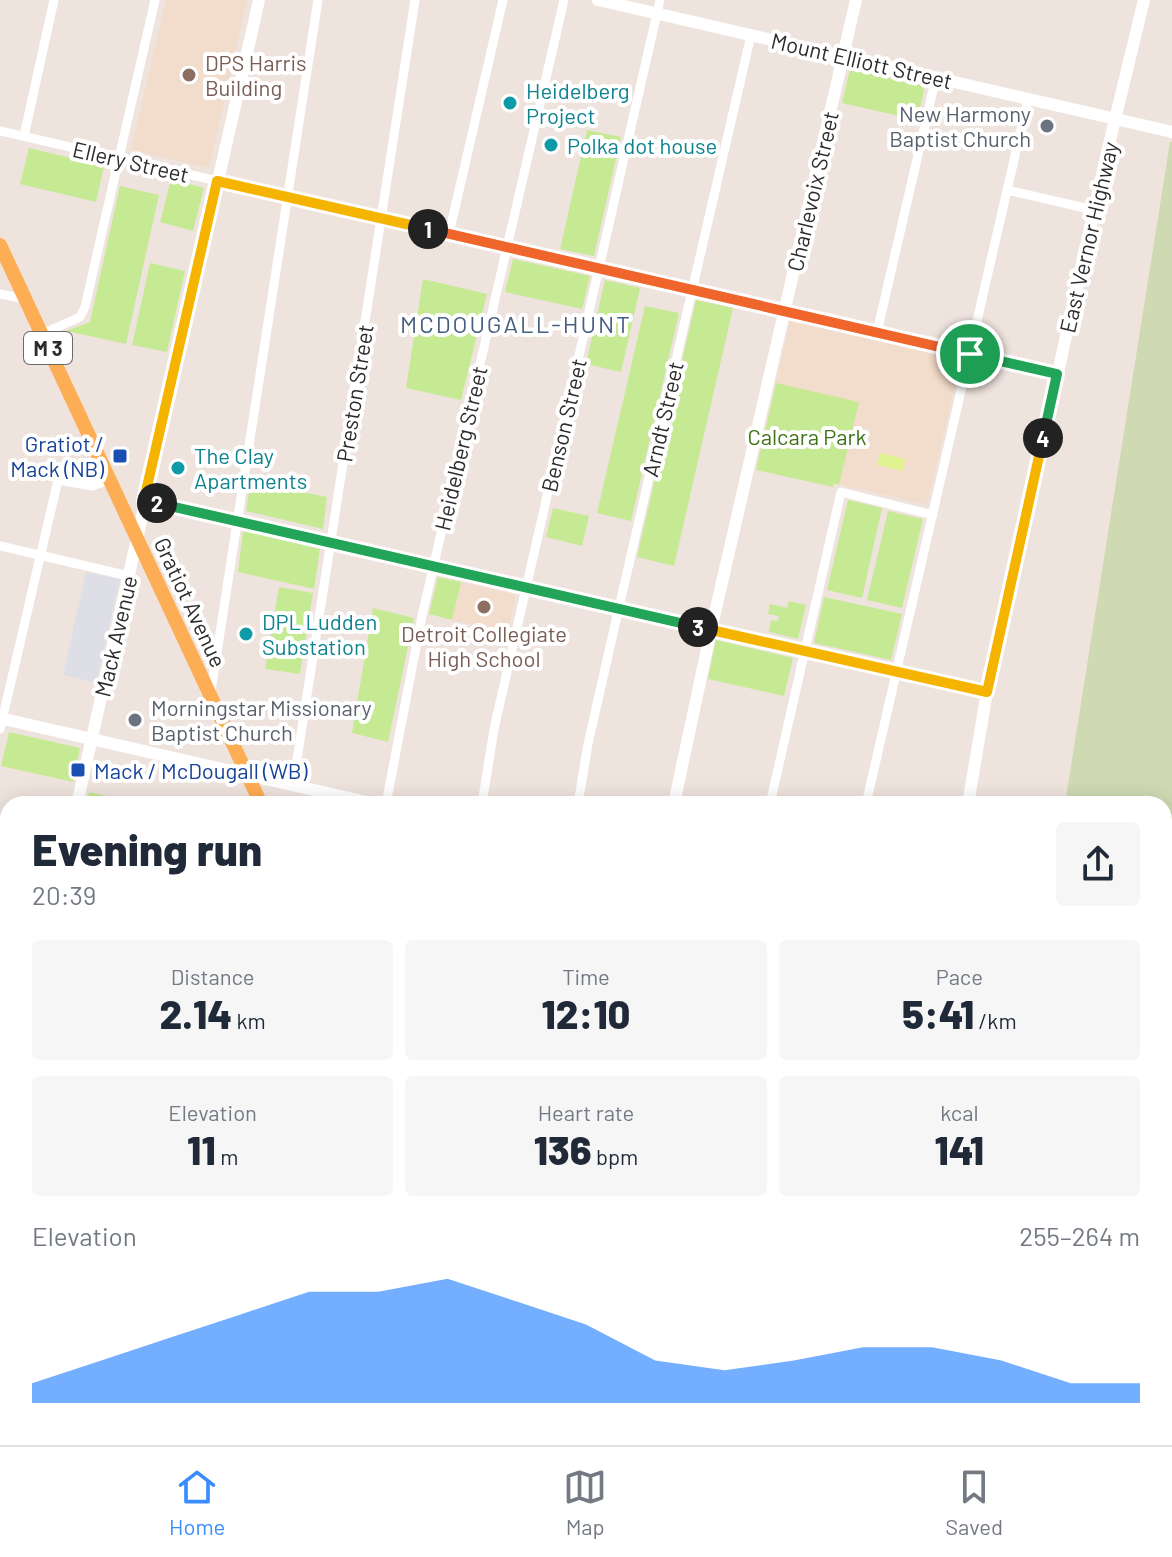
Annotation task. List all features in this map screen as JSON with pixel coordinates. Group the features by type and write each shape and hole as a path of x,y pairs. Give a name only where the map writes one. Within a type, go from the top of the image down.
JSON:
{"main road":[{"name":"Gratiot Avenue","path":"0,245 257,796"}],"street":[{"path":"24,136 54,0"},
{"path":"42,334 80,317 91,285 155,0"},
{"name":"Mack Avenue","path":"79,796 259,0"},
{"path":"210,694 318,0"},
{"name":"Preston Street","path":"293,785 415,0"},
{"path":"449,234 503,0"},
{"name":"Heidelberg Street","path":"387,796 433,566 564,0"},
{"name":"Mount Elliott Street","path":"598,0 659,7 751,35 1172,132"},
{"name":"Charlevoix Street","path":"676,796 856,0"},
{"name":"East Vernor Highway","path":"969,796 987,692 1144,0"},
{"name":"Benson Street","path":"483,796 494,729 659,7"},
{"name":"Arndt Street","path":"579,796 618,609 751,35"},
{"path":"877,332 936,77"},
{"path":"868,796 1028,99"},
{"name":"Ellery Street","path":"0,131 1057,374"},
{"path":"1007,190 1094,210"},
{"path":"0,294 25,299"},
{"path":"110,480 92,486 58,480 1,722 92,739 340,796"},
{"path":"772,796 841,492 933,515"},
{"path":"144,500 987,692"},
{"path":"0,546 129,576"}],"shaded area":[{"name":"DPS Harris Building","path":"166,0 247,0 209,168 131,150"},
{"path":"790,321 961,360 927,505 834,483 833,487 756,470"},
{"path":"86,572 120,579 96,683 63,675"},
{"name":"Detroit Collegiate High School","path":"461,582 516,595 504,646 469,638 471,624 452,620"}],"green space":[{"path":"850,69 925,86 917,120 842,103"},
{"path":"587,130 621,137 594,256 560,249"},
{"path":"1170,142 1172,142 1172,796 1066,796"},
{"path":"29,148 104,166 96,202 20,184"},
{"path":"171,179 204,188 193,231 160,222"},
{"path":"120,186 159,195 126,344 66,331 90,322"},
{"path":"513,259 590,276 582,309 505,292"},
{"path":"150,263 185,271 167,352 132,345"},
{"path":"423,279 487,294 461,400 406,388"},
{"path":"605,280 640,288 621,372 586,364"},
{"path":"696,300 733,308 674,566 637,557"},
{"path":"645,306 679,313 631,521 597,513"},
{"name":"Calcara Park","path":"776,383 859,402 839,485 833,483 833,487 756,470"},
{"path":"880,453 905,459 903,471 877,465"},
{"path":"251,481 327,497 323,529 246,511"},
{"path":"848,500 882,508 862,598 827,590"},
{"path":"553,508 589,516 582,546 546,537"},
{"path":"888,511 923,519 902,608 867,600"},
{"path":"243,531 320,549 314,589 238,572"},
{"path":"438,577 461,582 452,620 429,614"},
{"path":"279,587 313,593 300,674 265,669"},
{"path":"824,597 902,614 891,660 814,643"},
{"path":"789,601 806,605 798,639 769,632 771,620 778,621 779,616 768,614 770,604 787,608"},
{"path":"373,608 414,618 388,742 352,733"},
{"path":"716,640 793,658 784,696 708,679"},
{"path":"9,732 80,748 73,782 1,766"}],"place":[{"name":"DPS Harris Building","path":"189,75"},
{"name":"Heidelberg Project","path":"510,103"},
{"name":"New Harmony Baptist Church","path":"1047,126"},
{"name":"Polka dot house","path":"551,145"},
{"name":"Gratiot / Mack (NB)","path":"120,456"},
{"name":"The Clay Apartments","path":"178,468"},
{"name":"Detroit Collegiate High School","path":"484,607"},
{"name":"DPL Ludden Substation","path":"246,634"},
{"name":"Morningstar Missionary Baptist Church","path":"135,720"},
{"name":"Mack / McDougall (WB)","path":"78,770"}],"district":[{"name":"MCDOUGALL-HUNT","path":"516,323"}],"route":[{"path":"217,181 970,354 1057,374 987,692 144,500 217,181"}]}
